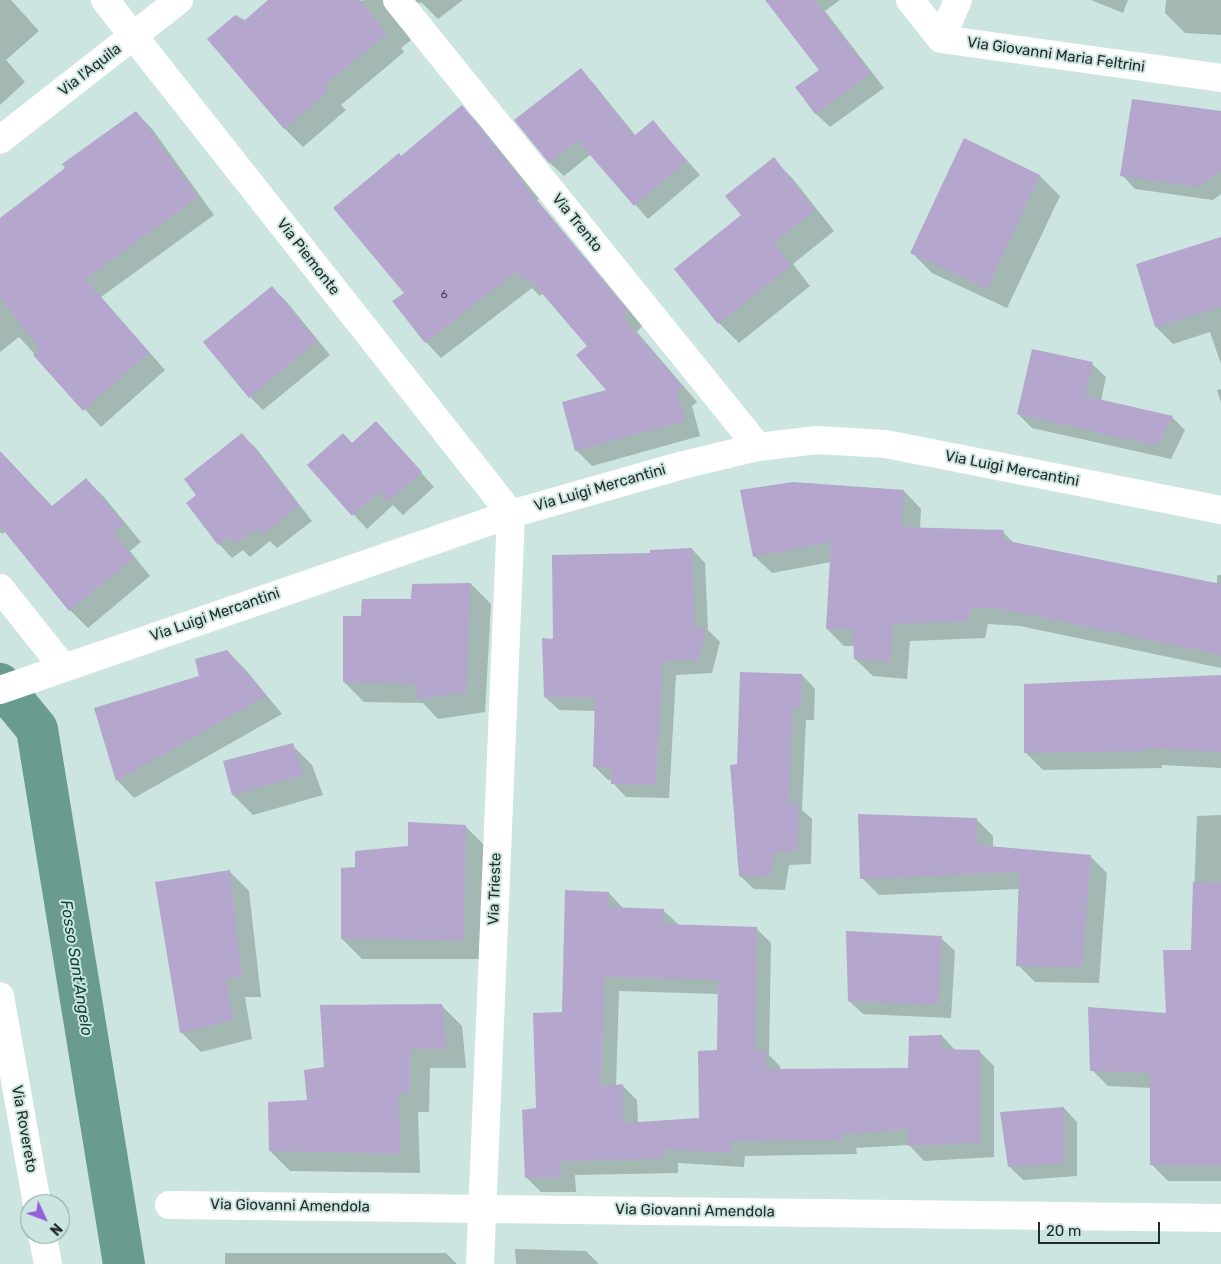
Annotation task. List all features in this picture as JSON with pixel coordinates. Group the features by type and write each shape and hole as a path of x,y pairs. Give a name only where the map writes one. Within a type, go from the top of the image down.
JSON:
{"street":[{"name":"Via Piemonte","path":"105,0 511,514"},
{"name":"Via l'Aquila","path":"0,140 179,0"},
{"name":"Via Trento","path":"397,0 758,447"},
{"path":"910,0 941,39 958,0"},
{"name":"Via Giovanni Maria Feltrini","path":"941,39 1221,78"},
{"name":"Via Luigi Mercantini","path":"0,690 511,514 683,465 758,447 817,440 886,444 1221,510"},
{"name":"Via Trieste","path":"480,1264 511,514"},
{"path":"0,588 63,667"},
{"name":"Via Rovereto","path":"0,996 35,1194"},
{"name":"Via Giovanni Amendola","path":"169,1205 1221,1218"},
{"path":"44,1244 48,1264"}],"building":[{"path":"268,0 359,0 387,34 324,86 329,91 284,129 207,39 235,15 245,20"},
{"path":"765,0 815,0 871,74 815,114 795,87 819,70"},
{"path":"581,68 634,136 653,120 687,161 634,206 578,141 549,163 514,120"},
{"path":"1132,99 1221,111 1221,170 1199,187 1120,176"},
{"path":"462,105 523,184 628,310 622,316 682,386 677,390 685,421 575,451 562,402 606,390 576,355 587,346 528,277 523,281 516,272 425,343 392,301 404,293 333,208 399,153 401,156"},
{"path":"136,111 198,197 85,279 149,352 83,411 33,355 40,349 0,298 0,218 65,168 62,164"},
{"path":"964,138 1040,175 987,289 910,253"},
{"path":"774,157 815,211 774,243 791,266 718,324 674,269 741,215 725,196"},
{"path":"1221,237 1221,307 1155,327 1136,264"},
{"path":"272,286 317,341 249,398 203,342"},
{"path":"1032,349 1093,362 1085,396 1173,416 1157,446 1017,414"},
{"path":"376,421 422,472 388,502 379,492 352,516 307,465 343,433 352,443"},
{"path":"242,433 299,506 262,535 257,528 235,544 229,536 218,545 186,503 196,495 184,479"},
{"path":"0,451 52,506 86,478 124,524 113,533 134,558 69,611 0,526"},
{"path":"793,482 904,490 901,527 1004,530 1003,540 1221,584 1221,655 1002,609 971,607 968,621 893,624 890,662 854,659 853,629 826,629 831,542 753,557 740,490"},
{"path":"692,548 695,628 707,628 698,660 663,661 656,785 611,784 612,768 593,767 595,698 544,697 542,638 553,639 552,555 650,553 650,550"},
{"path":"471,583 466,692 417,700 417,684 343,682 343,616 361,616 362,599 411,599 412,584"},
{"path":"227,650 266,696 116,781 94,708 199,676 195,659"},
{"path":"740,672 802,674 801,707 793,707 789,805 799,804 798,851 775,851 771,877 739,876 730,765 737,764"},
{"path":"1221,675 1221,752 1145,748 1145,751 1024,753 1024,684"},
{"path":"293,743 304,775 232,795 223,761"},
{"path":"858,814 977,818 977,845 1091,855 1082,967 1016,966 1019,872 860,879"},
{"path":"408,822 466,825 464,940 341,939 341,868 355,867 355,851 408,846"},
{"path":"230,870 242,977 226,978 233,1020 180,1033 155,882"},
{"path":"1193,882 1221,883 1221,1165 1150,1165 1150,1073 1090,1071 1088,1007 1166,1013 1163,950 1191,950"},
{"path":"565,890 609,892 608,907 664,909 663,924 757,927 755,1050 766,1050 766,1069 908,1068 909,1036 942,1035 942,1049 980,1050 980,1143 908,1146 908,1129 842,1134 843,1140 731,1141 730,1153 664,1149 664,1159 560,1161 562,1178 525,1178 522,1110 536,1108 533,1013 562,1012","holes":["604,977 718,980 717,1050 698,1051 699,1118 623,1123 623,1084 601,1087"]},
{"path":"846,931 942,936 938,1005 848,1001"},
{"path":"442,1004 447,1049 410,1049 410,1092 398,1093 401,1154 269,1151 268,1102 307,1100 304,1070 324,1067 320,1005"},
{"path":"1064,1107 1064,1163 1008,1167 1000,1112"}],"waterway":[{"name":"Fosso Sant'Angelo","path":"0,684 37,729 124,1264"}]}
